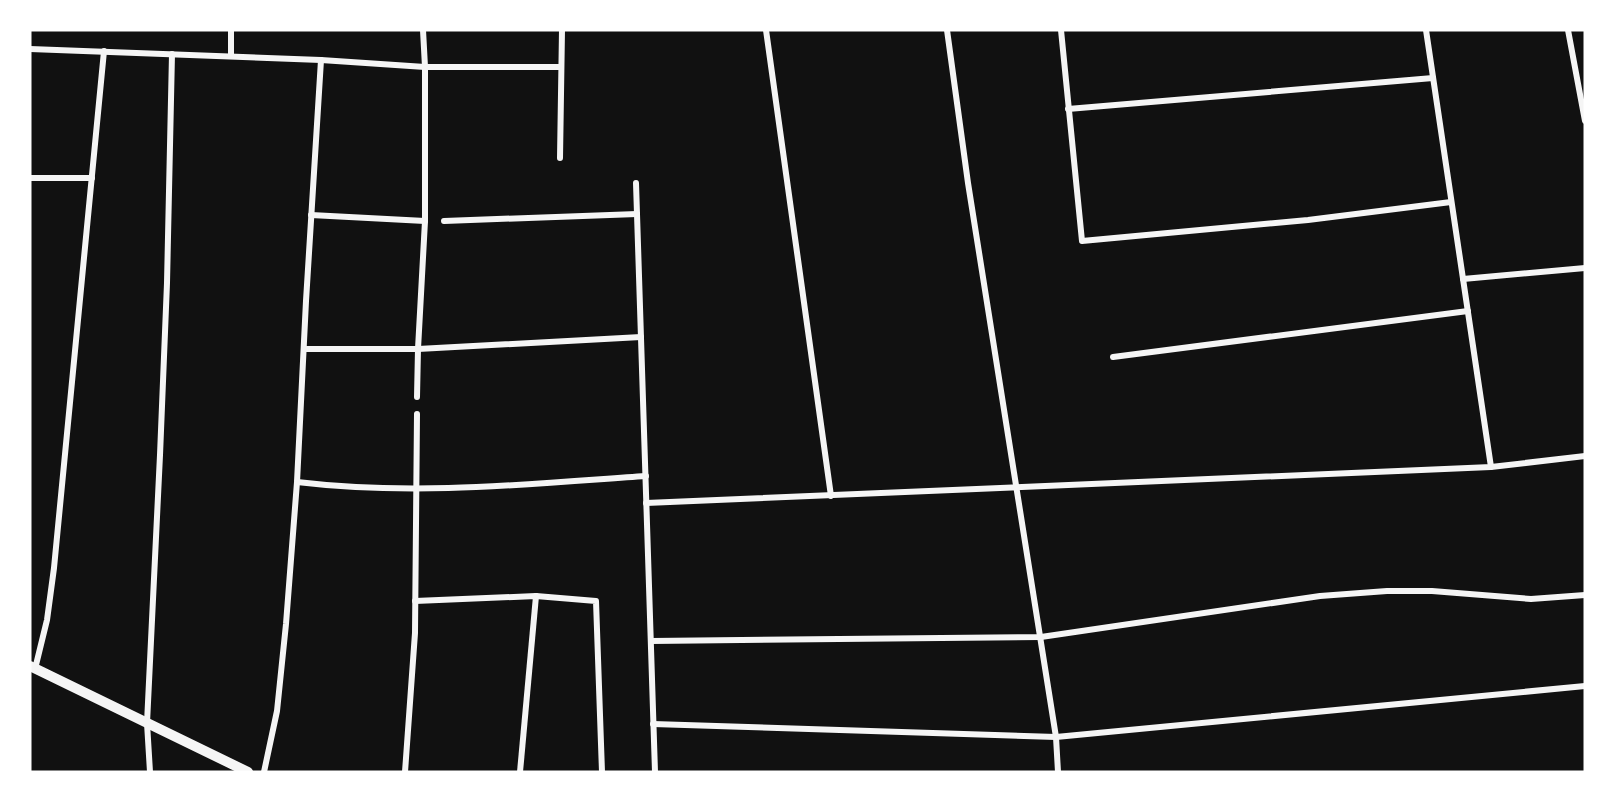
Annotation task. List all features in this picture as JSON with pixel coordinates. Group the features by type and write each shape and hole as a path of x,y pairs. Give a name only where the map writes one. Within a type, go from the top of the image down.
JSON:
{"street":[{"path":"231,30 231,56"},
{"path":"417,397 425,221 423,30"},
{"path":"560,158 562,30"},
{"path":"766,30 831,496"},
{"path":"947,30 968,183 1056,737 1058,772"},
{"path":"1061,30 1082,241 1308,220 1451,202"},
{"path":"1426,30 1491,466"},
{"path":"1568,30 1585,121"},
{"path":"30,49 321,60 425,67 561,67"},
{"path":"104,51 54,568 46,620 33,667 248,772"},
{"path":"150,772 147,723 167,283 172,54"},
{"path":"264,772 277,711 286,624 297,482 321,60"},
{"path":"1068,109 1432,78"},
{"path":"30,177 92,178"},
{"path":"636,183 655,772"},
{"path":"444,220 637,214"},
{"path":"311,215 425,221"},
{"path":"1463,279 1585,268"},
{"path":"1113,357 1468,311"},
{"path":"304,349 418,349 641,337"},
{"path":"405,772 414,633 417,414"},
{"path":"646,504 1491,466 1585,456"},
{"path":"297,482 389,488 481,487 646,476"},
{"path":"651,641 1041,637 1320,596 1387,591 1432,591 1531,599 1585,595"},
{"path":"415,601 536,597 596,601 602,772"},
{"path":"520,772 536,597"},
{"path":"653,724 1056,737 1585,686"}]}
